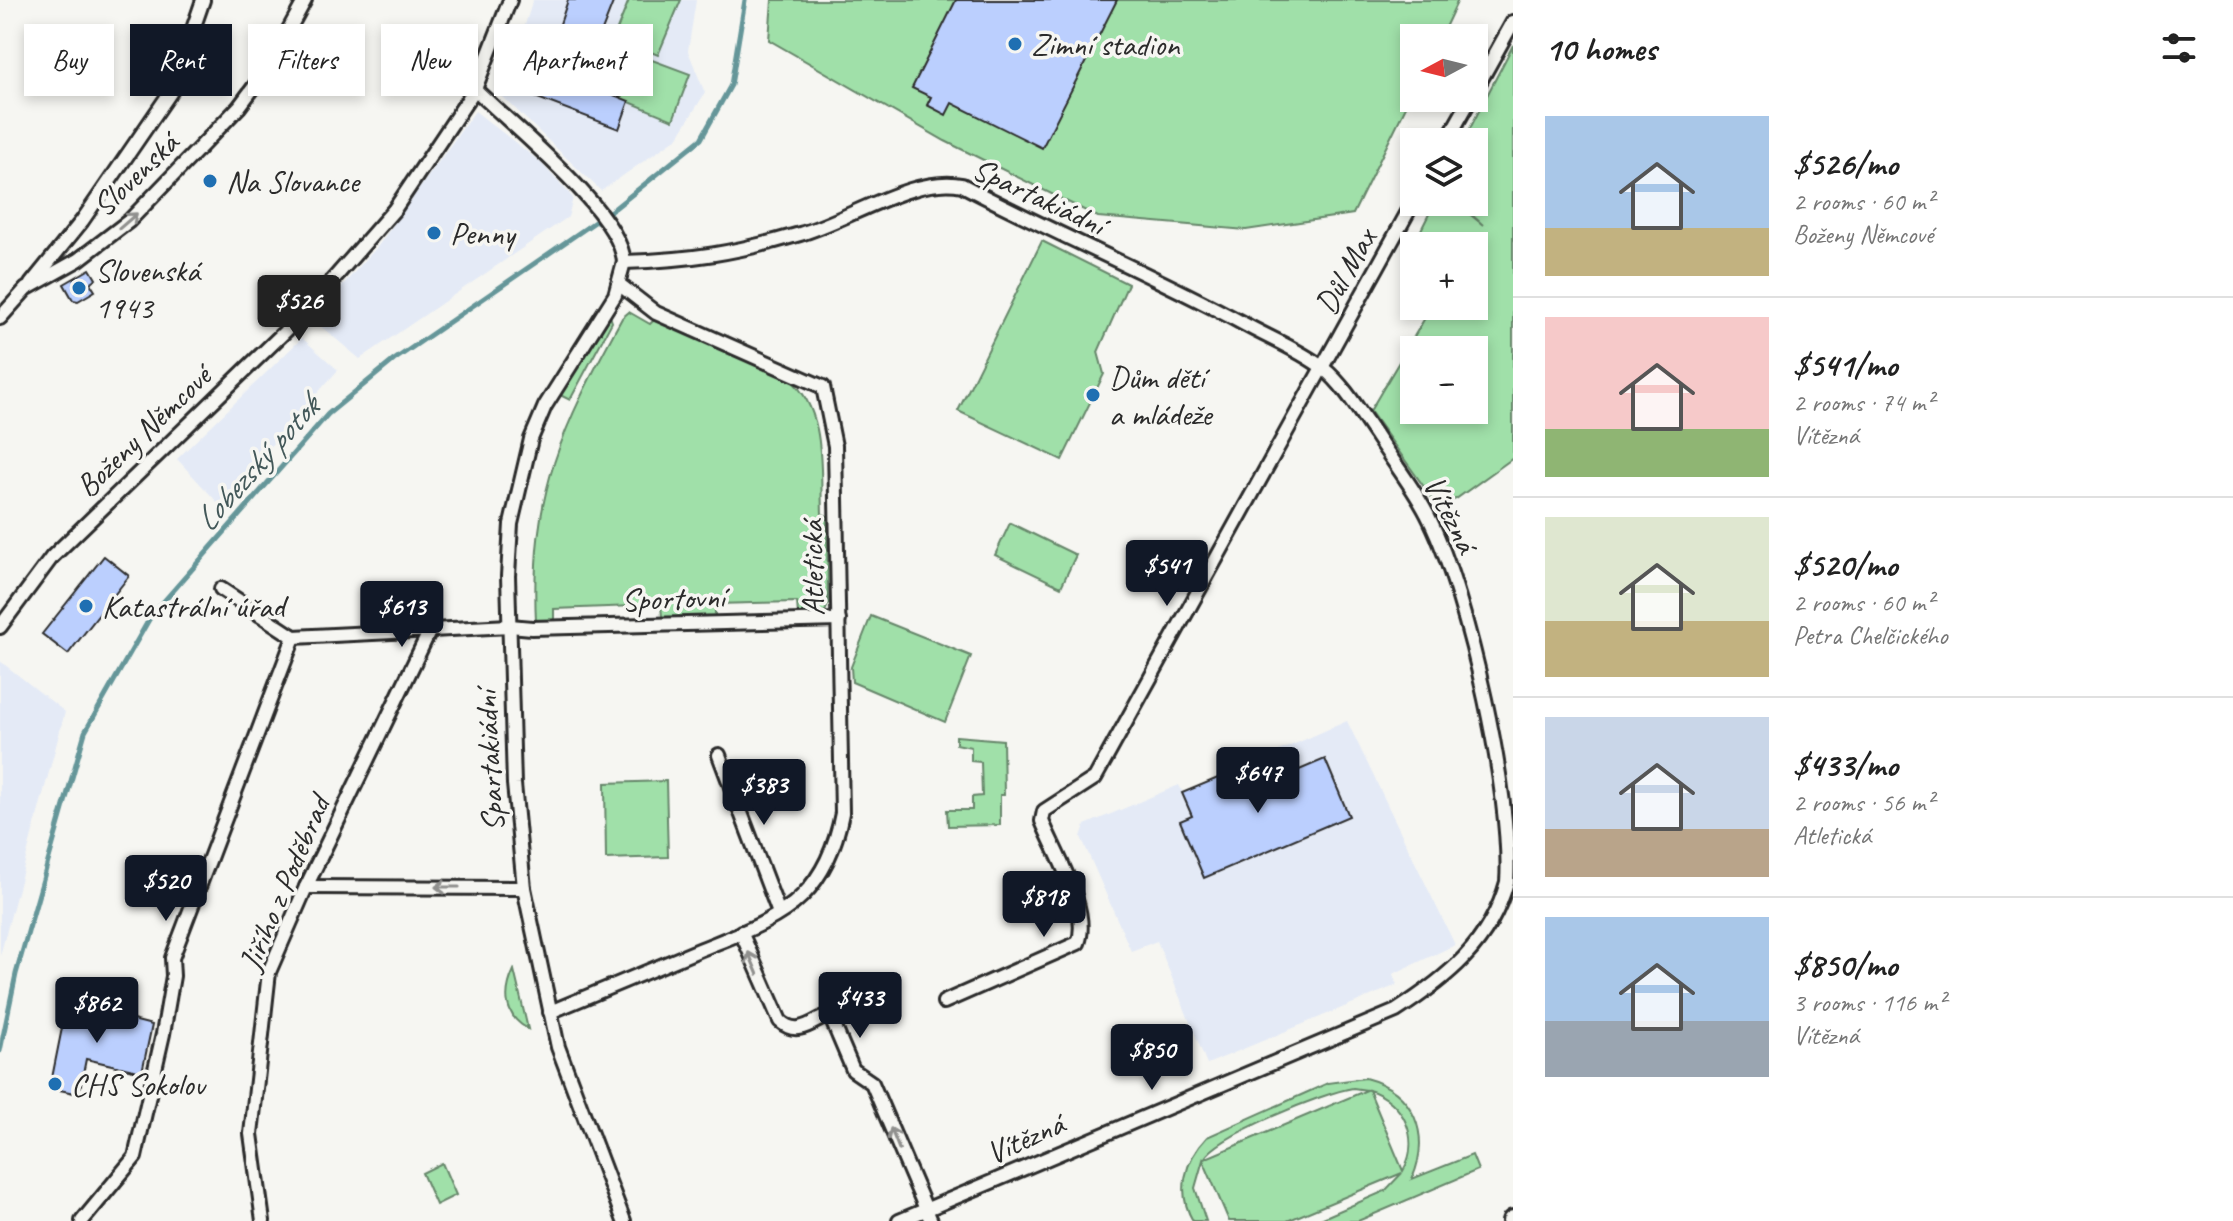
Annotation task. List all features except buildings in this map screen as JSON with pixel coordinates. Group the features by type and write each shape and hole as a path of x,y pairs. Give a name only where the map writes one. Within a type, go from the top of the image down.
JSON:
{"street":[{"path":"26,289 82,221 172,90 203,0"},
{"name":"Slovenská","path":"0,318 26,289 78,260 129,221 239,107 266,71 305,0"},
{"name":"Boženy Němcové","path":"478,81 510,0"},
{"path":"1488,67 1513,22"},
{"name":"Spartakiádní","path":"478,92 591,203 622,244 624,262 620,285 545,406 531,439 511,524 510,626 514,784 524,888 558,1047 624,1221"},
{"name":"Boženy Němcové","path":"0,627 52,557 300,317 394,210 470,96"},
{"name":"Spartakiádní","path":"624,262 715,257 815,229 927,185 950,183 1204,303 1321,367"},
{"name":"Důl Max","path":"1321,367 1406,216"},
{"name":"Atletická","path":"550,1012 779,913 800,898 817,879 839,829 843,783 835,446 823,387 656,313 620,285"},
{"path":"944,1002 1078,943 1084,929 1081,913 1042,821 1044,811 1095,778 1321,367"},
{"name":"Vítězná","path":"899,1221 928,1216 1396,1011 1435,986 1472,952 1510,882 1508,793 1488,692 1458,584 1422,506 1343,387 1321,367"},
{"path":"82,1221 135,1157 163,1034 173,976 172,958 294,637 221,589"},
{"name":"Sportovní","path":"294,637 510,626 532,628 839,620"},
{"name":"Jiřího z Poděbrad","path":"263,1221 251,1134 267,982 306,887 430,630"},
{"path":"719,755 779,913"},
{"path":"306,887 524,888"},
{"path":"741,932 753,965 786,1026 801,1029 826,1016 831,1018 853,1070 872,1083 928,1216"}],"shaded area":[{"path":"533,0 696,0 688,51 705,93 677,138 601,191 502,96 653,96 653,24 525,24"},
{"path":"475,111 540,162 567,191 573,198 568,217 360,359 312,319 378,246"},
{"path":"302,338 338,370 219,504 177,459"},
{"path":"0,661 65,712 0,956"},
{"path":"1347,721 1455,945 1393,974 1397,985 1207,1064 1157,941 1131,951 1081,837 1085,825 1179,785 1183,793"}],"green space":[{"path":"629,0 681,0 658,55 653,53 653,24 619,24"},
{"path":"772,0 1458,0 1447,24 1400,24 1400,112 1403,112 1353,214 1246,230 1098,217 945,141 769,40"},
{"path":"1513,45 1513,458 1456,499 1437,505 1370,411 1400,360 1400,424 1488,424 1488,336 1414,336 1424,320 1488,320 1488,232 1420,232 1428,216 1472,216 1483,225 1473,216 1488,216 1488,128 1470,128 1478,112 1488,112 1488,94"},
{"path":"653,60 690,74 673,120 615,96 653,96"},
{"path":"1042,241 1128,284 1098,352 1104,374 1062,460 958,411"},
{"path":"629,312 650,324 655,319 790,379 802,392 816,424 821,460 822,514 827,516 828,604 825,612 798,615 797,602 715,604 715,617 662,617 661,605 554,609 554,621 536,622 538,535 554,462 582,394 622,318"},
{"path":"610,316 612,322 570,400 560,395"},
{"path":"1010,523 1076,555 1061,587 995,555"},
{"path":"871,616 971,656 945,722 852,682 851,667"},
{"path":"956,736 1003,740 1004,795 1000,795 1000,825 948,826 947,810 972,810 972,797 982,796 981,762 971,761 971,747 956,744"},
{"path":"666,781 668,857 606,859 605,783"},
{"path":"514,970 528,1029 514,1018 508,1003 508,987"},
{"path":"1365,1078 1382,1084 1407,1104 1419,1131 1420,1146 1412,1179 1472,1155 1478,1170 1358,1221 1316,1221 1385,1191 1402,1173 1287,1221 1229,1221 1203,1160 1195,1188 1206,1221 1193,1221 1185,1199 1185,1177 1193,1156 1207,1137 1328,1083","holes":["1353,1088 1367,1090 1204,1159 1249,1127 1297,1106","1369,1090 1392,1103 1406,1123 1410,1146 1403,1171"]},
{"path":"442,1163 456,1195 436,1205 422,1173"}],"waterway":[{"name":"Lobezský potok","path":"0,1051 16,974 85,732 151,616 328,414 394,360 615,208 701,139 731,85 745,0"}],"place":[{"name":"Zimní stadion","path":"1015,44"},
{"name":"Na Slovance","path":"210,181"},
{"name":"Penny","path":"434,233"},
{"name":"Slovenská 1943","path":"79,288"},
{"name":"Dům dětí a mládeže","path":"1093,395"},
{"name":"Katastrální úřad","path":"86,606"},
{"name":"CHS Sokolov","path":"55,1084"}]}
